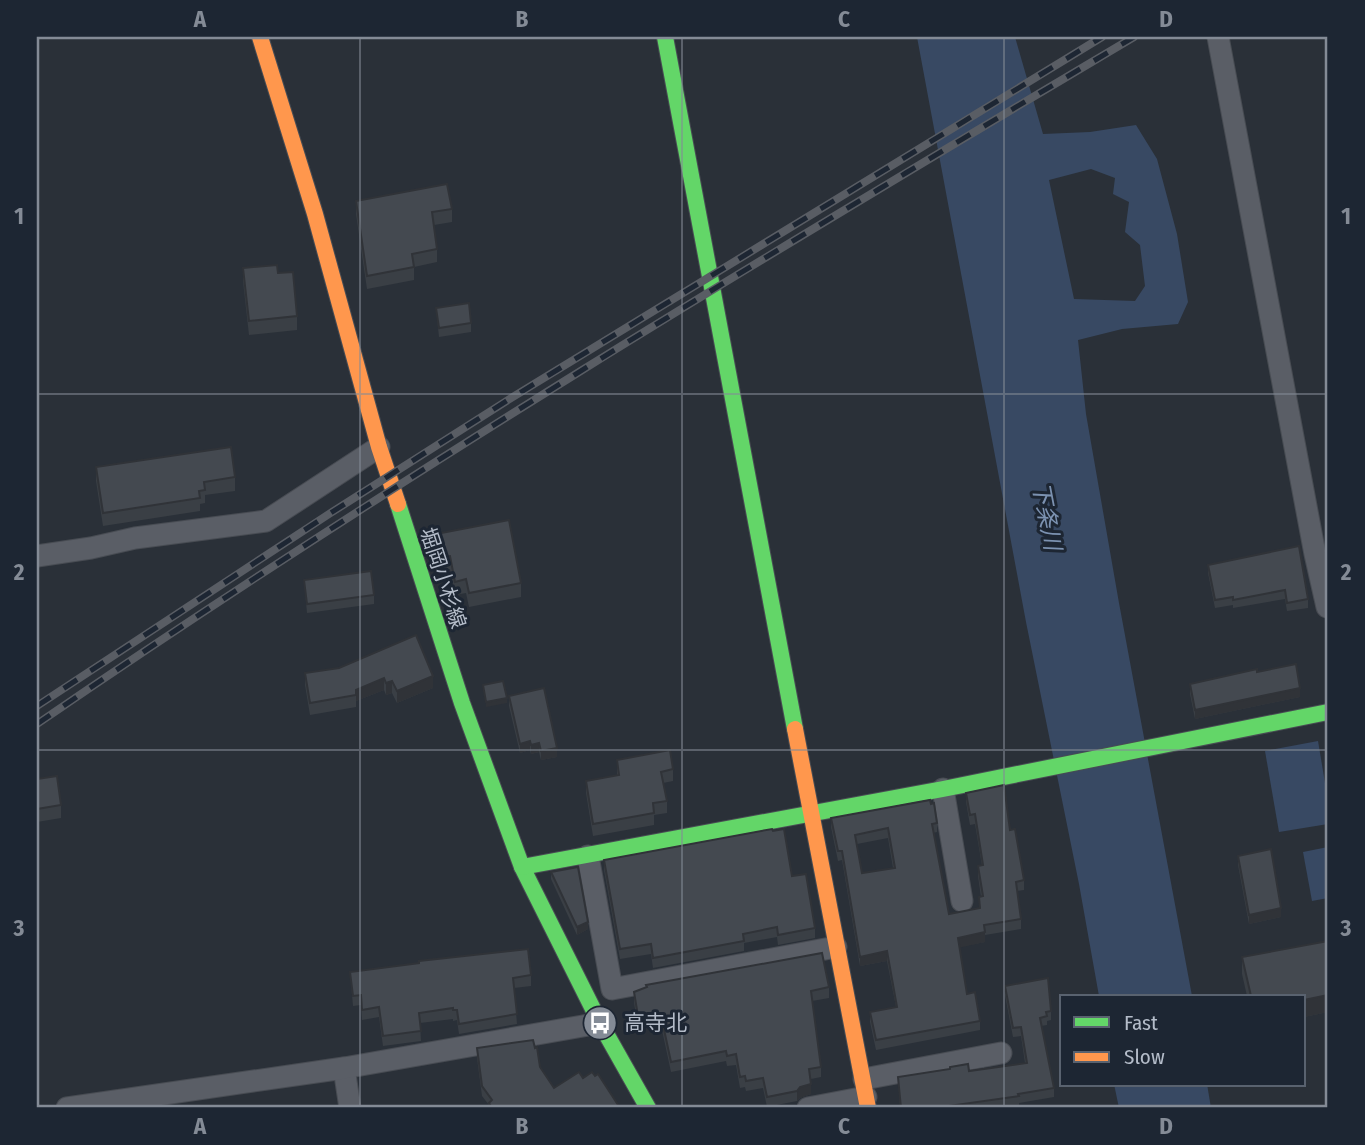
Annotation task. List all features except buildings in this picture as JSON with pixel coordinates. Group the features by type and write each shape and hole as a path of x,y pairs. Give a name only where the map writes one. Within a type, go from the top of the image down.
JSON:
{"street":[{"name":"堀岡小杉線","path":"260,37 315,214 379,447 462,703 522,867 600,1023 648,1108"},
{"path":"665,37 835,947 866,1095"},
{"path":"1218,37 1312,540 1328,609"},
{"path":"37,556 135,538 266,521 379,447"},
{"path":"522,867 943,789 1328,712"},
{"path":"943,789 962,901"},
{"path":"588,856 612,989 835,947"},
{"path":"67,1108 344,1068 600,1023"},
{"path":"808,1108 866,1095 1002,1053"},
{"path":"344,1068 350,1108"}],"water":[{"name":"下条川","path":"917,37 1015,37 1043,134 1090,132 1136,125 1157,159 1177,234 1188,302 1178,324 1122,329 1078,340 1086,414 1192,995 1099,995 1026,622","holes":["1091,169 1115,178 1113,194 1129,202 1125,232 1140,245 1145,286 1135,301 1074,299 1049,180"]},
{"path":"1318,741 1328,801 1328,824 1279,832 1265,751"},
{"path":"1328,847 1328,898 1312,901 1303,852"},
{"path":"1114,1086 1207,1086 1211,1108 1119,1108"}],"railway":[{"path":"37,706 508,400 1102,37"},
{"path":"37,724 171,633 443,457 856,203 1134,37"}],"traffic: fast":[{"path":"665,37 795,729"},
{"path":"398,504 462,703 522,867 600,1023 648,1108"},
{"path":"522,867 943,789 1328,712"}],"traffic: slow":[{"path":"260,37 315,214 379,447 398,504"},
{"path":"795,729 868,1108"}],"place":[{"name":"高寺北","path":"600,1023"}]}
